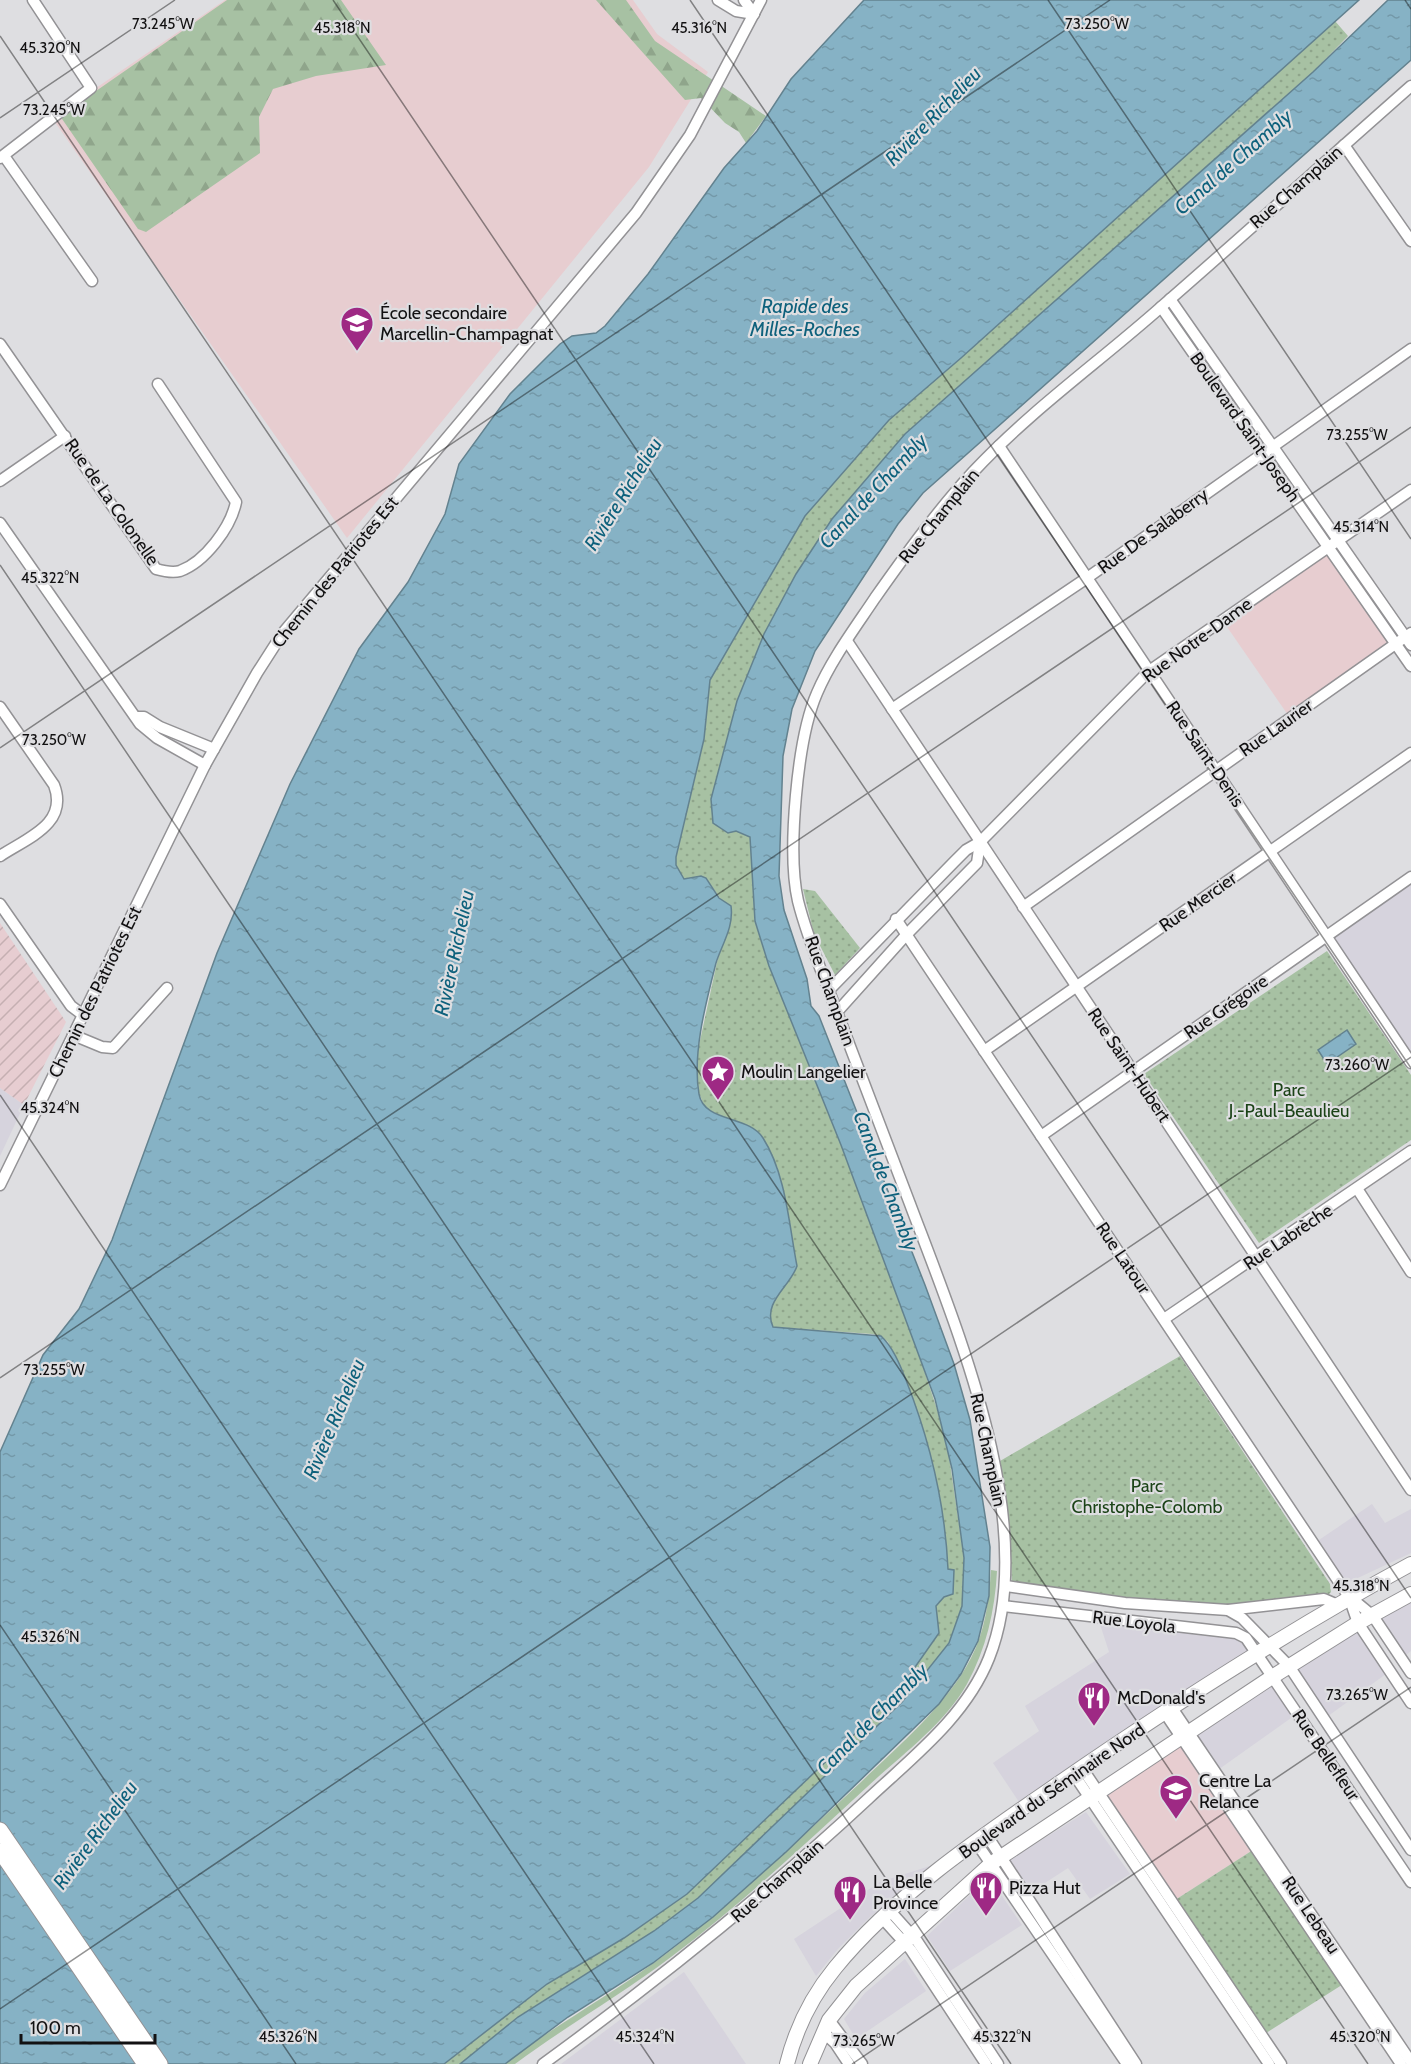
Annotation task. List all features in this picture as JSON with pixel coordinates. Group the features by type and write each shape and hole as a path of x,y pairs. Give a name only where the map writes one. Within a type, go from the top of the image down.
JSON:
{"highway":[{"path":"0,1830 160,2064"},
{"path":"0,1851 146,2064"}],"main road":[{"name":"Boulevard du Séminaire Nord","path":"787,2064 801,2022 818,1990 840,1962 887,1915 981,1838 1078,1770 1263,1648 1411,1564"},
{"name":"Boulevard du Séminaire Nord","path":"810,2064 826,2026 856,1986 997,1859 1289,1666 1358,1623 1411,1594"}],"street":[{"path":"33,0 91,88 2,157 92,281"},
{"path":"718,0 736,11 754,14"},
{"path":"744,0 754,14"},
{"name":"Chemin des Patriotes Est","path":"0,1185 205,765 282,634 629,222 669,169 722,78 761,0"},
{"name":"Rue Champlain","path":"543,2064 721,1929 799,1862 932,1739 962,1707 978,1682 994,1645 1004,1605 1006,1586 1000,1506 978,1396 924,1241 837,1012 798,899 795,867 801,760 808,718 818,690 847,641 918,536 999,446 1161,307 1411,86"},
{"path":"1344,145 1411,241"},
{"name":"Boulevard Saint-Joseph","path":"1170,299 1267,449 1333,544 1406,640 1411,666"},
{"name":"Boulevard Saint-Joseph","path":"1161,307 1267,449"},
{"name":"Rue de La Colonelle","path":"0,345 156,569 180,571 206,553 234,514 236,502 158,384"},
{"name":"Rue De Salaberry","path":"892,709 1087,578 1411,349"},
{"path":"0,481 65,436"},
{"name":"Rue Saint-Denis","path":"999,446 1411,1063"},
{"name":"Rue Notre-Dame","path":"829,990 896,919 966,850 980,842 1149,671 1411,490"},
{"path":"0,523 140,724 157,738 205,765"},
{"name":"Rue Laurier","path":"1023,907 1406,640"},
{"name":"Rue Saint-Hubert","path":"847,641 1076,987 1259,1257 1411,1490"},
{"path":"0,707 54,785 59,798 57,812 50,823 0,856"},
{"path":"137,717 144,717 160,727 214,749"},
{"name":"Rue Mercier","path":"984,1051 1411,753"},
{"name":"Rue Notre-Dame","path":"837,1012 907,934 977,862 980,842"},
{"name":"Rue Grégoire","path":"1041,1136 1411,877"},
{"path":"0,904 71,1006 83,1015"},
{"name":"Rue Latour","path":"896,919 1164,1319 1358,1623 1411,1701"},
{"path":"74,1035 102,1047 113,1048 167,988"},
{"name":"Rue Labrèche","path":"1164,1319 1358,1190 1411,1151"},
{"path":"1358,1190 1411,1272"},
{"name":"Rue Loyola","path":"1006,1586 1125,1603 1228,1610 1324,1599 1344,1601"},
{"name":"Rue Latour","path":"1344,1601 1373,1616 1411,1672"},
{"path":"1122,1621 1125,1603"},
{"name":"Rue Loyola","path":"1004,1605 1236,1633 1263,1648"},
{"path":"1228,1610 1242,1618 1263,1648"},
{"name":"Rue Bellefleur","path":"1263,1648 1289,1666 1410,1848 1394,1857"},
{"name":"Rue Bellefleur","path":"1263,1648 1272,1677 1411,1882"},
{"path":"1382,1660 1397,1651"},
{"name":"Rue Lebeau","path":"1168,1710 1404,2061"},
{"path":"1078,1770 1273,2062"},
{"path":"981,1838 1054,1947 1127,2064"},
{"path":"887,1915 908,1937 990,2061"},
{"path":"1054,1947 1136,2064"},
{"path":"826,2026 849,2064"},
{"path":"826,2026 862,2064"}],"shaded area":[{"name":"École secondaire Marcellin-Champagnat","path":"225,0 633,0 657,34 708,72 649,167 347,538 52,118"},
{"path":"1329,547 1396,644 1290,718 1225,624"},
{"path":"1411,877 1411,1063 1326,936"},
{"path":"0,923 66,1022 24,1105 0,1088"},
{"path":"0,1088 24,1105 0,1156"},
{"path":"1372,1504 1385,1523 1411,1509 1411,1553 1345,1584 1316,1542"},
{"path":"1411,1597 1411,1651 1402,1658 1373,1616"},
{"path":"1098,1618 1236,1633 1257,1652 1023,1808 993,1763 1039,1731 1025,1706 1109,1652"},
{"path":"1358,1623 1390,1671 1324,1719 1289,1666"},
{"path":"1272,1677 1298,1713 1215,1772 1189,1733"},
{"name":"Centre La Relance","path":"1181,1738 1256,1848 1172,1902 1097,1791"},
{"path":"1086,1812 1130,1874 1090,1899 1068,1868 1028,1894 1007,1862"},
{"path":"933,1865 870,1917 838,1949 816,1976 794,1939 880,1882"},
{"path":"989,1877 1022,1925 950,1971 927,1936"},
{"path":"905,1959 926,1991 856,2039 844,2019 865,1993"},
{"path":"684,1972 746,2064 561,2064"}],"green space":[{"path":"227,0 341,0 386,65 316,76 273,89 259,117 260,153 146,232 138,229 60,116"},
{"path":"596,0 626,0 655,41 766,116 746,143 739,132 725,123 701,98 685,100"},
{"path":"1335,21 1348,36 1313,72 1048,308 832,519 796,574 764,634 737,701 736,831 750,837 755,921 769,966 841,1145 914,1340 946,1436 964,1558 962,1606 949,1643 902,1702 698,1898 654,1931 518,2017 460,2064 444,2064 547,1984 624,1938 687,1894 881,1709 901,1687 939,1633 936,1606 944,1596 954,1570 948,1570 942,1510 930,1453 912,1397 888,1342 881,1336 872,1334 773,1327 771,1310 774,1302 797,1266 777,1166 721,1116 705,1108 699,1093 696,1069 698,1050 717,962 732,915 706,878 701,876 684,879 676,865 676,857 704,739 710,680 805,516 889,420"},
{"path":"803,889 815,891 860,948 835,975 814,934"},
{"name":"Parc J.-Paul-Beaulieu","path":"1327,951 1411,1075 1411,1140 1259,1243 1144,1074"},
{"name":"Parc Christophe-Colomb","path":"1180,1356 1330,1584 1331,1592 1324,1599 1232,1606 1184,1605 1012,1584 1009,1529 1000,1461"},
{"path":"991,1570 997,1571 994,1601 988,1629 974,1671 957,1699 934,1726 771,1875 697,1937 652,1971 515,2064 505,2064 655,1962 708,1920 785,1853 920,1725 949,1692 976,1648 986,1616"},
{"path":"1256,1848 1345,1983 1263,2035 1172,1902"}],"water":[{"path":"864,0 1359,0 889,420 805,516 710,680 704,739 676,857 676,865 684,879 701,876 706,878 719,898 731,906 731,921 716,963 701,1028 697,1062 699,1094 709,1110 756,1131 763,1138 777,1167 786,1200 797,1266 774,1302 771,1310 773,1327 881,1336 899,1362 929,1449 944,1521 948,1569 954,1570 953,1594 944,1597 936,1606 939,1633 901,1687 881,1709 687,1894 624,1938 547,1984 444,2064 0,2064 0,1452 43,1355 79,1309 112,1240 217,953 290,784 359,649 408,582 445,514 459,464 510,394 560,344 572,336 596,333 605,326 648,274 724,168 757,131 791,79"},
{"name":"Canal de Chambly","path":"1388,0 1411,0 1411,60 923,493 898,524 815,651 792,709 783,756 779,876 784,910 807,979 811,1006 819,1016 925,1285 954,1364 970,1420 990,1547 989,1596 978,1641 961,1674 939,1704 786,1852 713,1917 653,1963 568,2017 505,2064 460,2064 518,2017 654,1931 698,1898 902,1702 949,1643 962,1606 964,1558 952,1469 935,1399 841,1145 769,966 755,921 750,837 736,831 728,833 713,823 711,799 737,701 764,634 796,574 832,519 905,434 1313,72"},
{"path":"1347,1030 1356,1044 1327,1064 1318,1050"}],"place":[{"name":"École secondaire Marcellin-Champagnat","path":"357,352"},
{"name":"Moulin Langelier","path":"718,1101"},
{"name":"McDonald's","path":"1094,1727"},
{"name":"Centre La Relance","path":"1176,1820"},
{"name":"Pizza Hut","path":"986,1917"},
{"name":"La Belle Province","path":"850,1921"}],"water label":[{"name":"Rivière Richelieu","path":"933,116"},
{"name":"Rapide des Milles-Roches","path":"805,318"},
{"name":"Rivière Richelieu","path":"623,494"},
{"name":"Rivière Richelieu","path":"454,953"},
{"name":"Rivière Richelieu","path":"334,1419"},
{"name":"Rivière Richelieu","path":"95,1835"}]}
